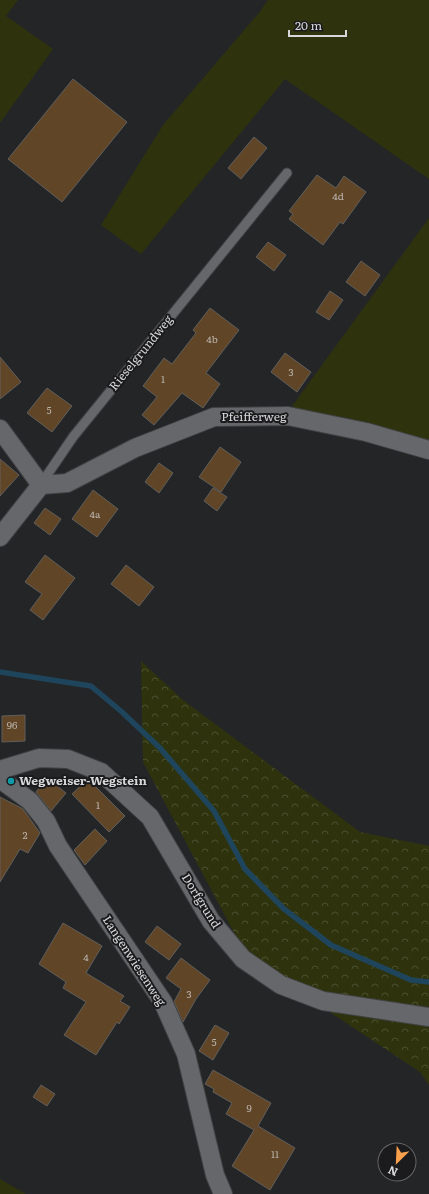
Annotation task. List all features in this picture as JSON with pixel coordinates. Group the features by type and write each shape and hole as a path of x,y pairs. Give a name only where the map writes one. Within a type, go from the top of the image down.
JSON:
{"street":[{"name":"Pfeifferweg","path":"41,486 67,483 135,448 214,417 288,416 366,432 429,450"},
{"path":"0,430 41,486"},
{"name":"Rieselgrundweg","path":"0,537 41,486"},
{"name":"Dorfgrund","path":"0,770 39,758 68,759 100,772 150,817 211,921 243,960 281,986 323,1000 429,1017"},
{"name":"Langenwiesenweg","path":"0,779 30,801 46,821 58,846 163,1002 186,1054 215,1175 223,1194"}],"lane":[{"name":"Rieselgrundweg","path":"41,486 73,437 287,173"}],"green space":[{"path":"0,0 18,0 6,16 53,49 0,123"},
{"path":"268,0 429,0 429,179 285,79 141,254 101,225 163,125 258,14"},
{"path":"429,218 429,442 343,417 290,409"},
{"path":"141,661 183,700 360,832 429,846 429,1085 420,1072 247,957 143,762"},
{"path":"0,1179 26,1194 0,1194"}],"building":[{"path":"73,79 127,122 62,202 8,159"},
{"path":"254,137 267,148 241,179 228,168"},
{"path":"317,175 336,188 344,176 366,192 343,224 340,222 323,245 289,219 293,214 289,211"},
{"path":"268,242 286,255 274,271 256,257"},
{"path":"361,261 380,275 365,296 346,282"},
{"path":"330,291 343,300 329,320 316,312"},
{"path":"210,308 239,330 206,373 220,384 203,408 182,393 154,425 142,415 157,397 143,386 164,358 172,364 196,333 193,330"},
{"path":"285,353 311,372 297,392 271,372"},
{"path":"0,357 21,382 0,399"},
{"path":"47,388 72,406 52,432 27,413"},
{"path":"220,447 241,462 221,492 199,477"},
{"path":"0,459 19,475 0,496"},
{"path":"159,463 173,473 159,493 145,482"},
{"path":"213,488 227,497 217,511 204,501"},
{"path":"93,490 118,509 97,537 72,519"},
{"path":"45,508 61,519 50,535 34,523"},
{"path":"45,555 75,578 43,620 30,610 42,594 25,582"},
{"path":"126,565 154,587 139,606 111,584"},
{"path":"25,715 25,741 2,742 2,716"},
{"path":"47,778 66,793 51,811 36,792"},
{"path":"88,779 125,816 109,832 72,794"},
{"path":"0,797 23,809 40,833 28,853 20,849 0,882"},
{"path":"95,829 107,841 85,865 74,850"},
{"path":"63,923 102,946 86,973 124,996 120,1001 130,1007 119,1024 117,1022 96,1055 64,1035 86,1002 63,988 66,982 39,964"},
{"path":"157,926 181,944 169,960 145,942"},
{"path":"181,958 210,980 196,999 183,1022 174,1002 181,989 166,978"},
{"path":"215,1025 229,1033 213,1060 199,1051"},
{"path":"213,1070 271,1103 258,1126 295,1148 270,1190 232,1166 254,1130 226,1114 232,1103 213,1092 214,1089 205,1084"},
{"path":"41,1085 55,1094 47,1106 33,1097"}],"waterway":[{"path":"0,672 91,686 122,712 160,748 214,811 245,869 284,909 331,945 411,980 429,982"}],"place":[{"name":"Wegweiser-Wegstein","path":"11,781"}]}
